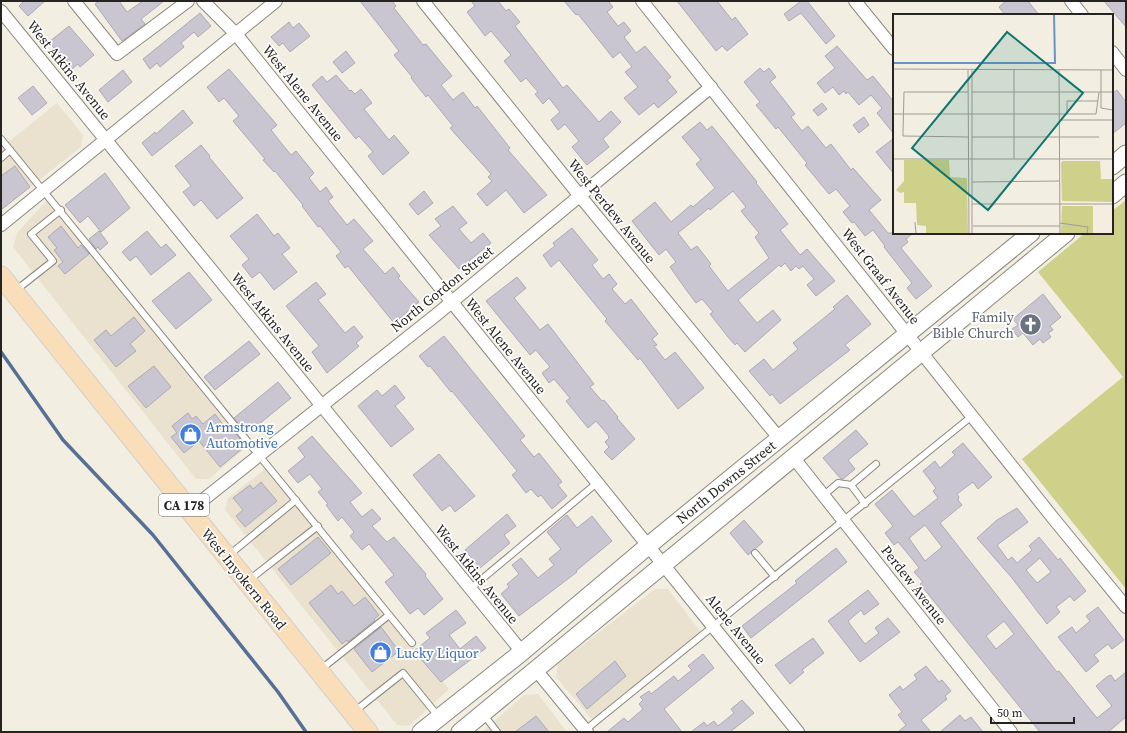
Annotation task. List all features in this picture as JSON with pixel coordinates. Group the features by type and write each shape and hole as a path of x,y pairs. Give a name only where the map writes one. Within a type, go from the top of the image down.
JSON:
{"main road":[{"name":"West Inyokern Road","path":"1,276 368,732"}],"street":[{"path":"74,1 117,54 188,1"},
{"name":"West Alene Avenue","path":"203,1 236,34 451,302 649,545"},
{"name":"West Perdew Avenue","path":"423,1 580,196 779,438"},
{"name":"West Graaf Avenue","path":"642,1 1126,607"},
{"path":"855,1 893,48"},
{"path":"1071,1 1081,14"},
{"path":"1,225 236,34 270,3"},
{"name":"West Atkins Avenue","path":"1,11 522,652"},
{"path":"1113,53 1126,70"},
{"name":"North Gordon Street","path":"189,511 451,302 711,87"},
{"path":"1113,165 1126,154"},
{"path":"1113,194 1126,184"},
{"name":"North Downs Street","path":"421,732 522,652 649,545 1029,234"},
{"name":"North Downs Street","path":"460,732 1065,234"},
{"name":"Perdew Avenue","path":"793,457 1011,732"},
{"name":"Alene Avenue","path":"649,545 798,732"},
{"path":"536,670 585,731"}],"lane":[{"path":"1,139 61,210 412,643"},
{"path":"1,158 10,150"},
{"path":"14,292 53,261 31,234 61,210"},
{"path":"585,731 972,416"},
{"path":"851,485 876,464"},
{"path":"470,589 598,482"},
{"path":"824,495 838,483 851,485 865,504"},
{"path":"226,557 296,500"},
{"path":"246,582 318,526"},
{"path":"755,553 775,577"},
{"path":"319,671 389,615"},
{"path":"353,713 403,673 439,718"},
{"path":"483,714 498,732"}],"shaded area":[{"path":"57,103 83,135 81,147 1,210 1,139 6,144"},
{"path":"49,198 249,445 209,479 196,479 13,247 17,233"},
{"path":"269,466 449,689 409,726 397,725 225,510 228,498"},
{"path":"655,589 668,589 705,638 596,724 556,677 558,664"},
{"path":"538,694 567,732 482,732 524,695"}],"green space":[{"path":"1126,200 1126,589 1022,459 1123,377 1038,272 1084,234 1113,234 1113,210"}],"building":[{"path":"24,1 45,1 28,16 19,6"},
{"path":"99,1 119,1 127,12 143,1 164,1 141,19 145,24 122,41 95,4"},
{"path":"360,1 392,1 396,6 394,8 423,45 426,44 452,76 441,85 453,100 463,92 475,108 477,106 510,148 508,150 547,195 524,213 506,190 487,206 477,194 492,181 488,177 491,174 450,128 453,126 428,95 426,97 411,78 412,77 394,55 399,51"},
{"path":"471,1 498,1 506,11 509,9 520,22 515,26 563,88 567,85 599,122 611,111 621,122 603,139 609,147 587,165 572,147 579,141 565,124 558,130 551,120 560,112 549,98 543,104 535,94 538,92 526,78 521,82 504,61 511,55 491,31 485,36 467,12 475,6"},
{"path":"564,1 608,1 613,7 607,12 618,26 624,22 631,31 624,37 636,53 645,46 671,77 667,80 677,92 658,108 654,103 639,115 624,98 638,87 625,72 632,67 620,52 613,58 578,14 576,15"},
{"path":"677,1 717,1 732,20 735,17 748,34 727,51 722,46 716,51"},
{"path":"801,1 807,1 835,36 826,44 801,13 789,21 784,14"},
{"path":"1006,1 1028,1 1038,14 1004,14 999,7"},
{"path":"1104,1 1126,1 1126,27"},
{"path":"200,13 211,26 198,37 194,32 181,43 184,47 160,67 157,63 150,69 143,59"},
{"path":"289,22 293,28 299,23 310,36 290,52 283,43 279,46 271,37"},
{"path":"69,26 94,55 80,67 78,64 72,69 49,42"},
{"path":"837,46 867,80 873,76 893,101 893,133 877,113 882,108 871,95 859,105 848,92 846,94 844,91 839,95 833,87 825,93 817,83 835,68 825,56"},
{"path":"346,51 355,63 342,73 333,62"},
{"path":"760,68 764,72 769,68 776,77 770,82 795,114 791,117 802,131 808,126 826,148 831,144 851,170 853,168 881,200 869,210 888,233 912,234 906,239 908,242 901,248 932,286 916,299 907,288 912,283 884,247 885,246 873,230 865,236 854,222 852,223 843,212 850,206 836,189 829,194 805,165 807,163 778,127 776,129 756,105 760,102 744,82"},
{"path":"229,69 277,125 271,130 282,144 291,155 296,151 314,173 309,178 320,192 326,187 333,197 328,201 347,225 354,219 373,241 363,249 385,274 393,267 400,276 398,278 419,302 394,323 348,266 345,268 336,256 341,252 320,226 318,227 302,206 303,205 275,171 274,172 263,160 265,159 233,121 239,116 224,98 219,102 207,87"},
{"path":"123,70 132,82 108,102 99,90"},
{"path":"336,75 350,91 351,90 355,94 361,89 372,103 364,109 389,140 394,135 409,153 383,175 368,156 373,152 359,136 356,139 312,85 322,76 327,82"},
{"path":"33,86 47,103 32,115 18,98"},
{"path":"1117,90 1126,102 1126,123 1113,133 1113,93"},
{"path":"822,103 827,109 818,116 813,110"},
{"path":"183,110 193,123 152,156 142,143 155,132 156,134"},
{"path":"864,117 869,125 859,133 853,125"},
{"path":"700,122 707,130 712,126 757,182 756,183 788,224 780,230 800,255 807,249 835,281 816,296 807,285 814,279 803,266 799,269 796,266 791,271 785,263 781,267 779,265 738,300 757,323 773,310 781,320 745,352 737,343 735,345 728,337 710,314 713,312 702,299 696,303 670,267 676,262 666,249 659,255 632,221 655,202 671,222 691,205 693,207 715,188 696,164 701,160 682,137","holes":["733,191 746,207 741,211 759,233 755,237 769,258 728,291 709,266 711,264 697,246 691,250 678,233"]},
{"path":"893,139 893,173 876,152"},
{"path":"201,145 243,198 217,219 201,200 194,206 183,192 191,186 175,166"},
{"path":"15,166 30,187 1,210 1,176"},
{"path":"105,173 130,208 101,232 88,216 80,223 65,205"},
{"path":"424,191 433,203 418,215 409,204"},
{"path":"453,206 467,223 459,229 471,243 483,233 491,243 459,269 429,235 441,226 435,219"},
{"path":"257,214 274,236 278,233 290,248 282,254 297,272 274,290 260,272 252,278 242,265 249,259 230,236"},
{"path":"61,226 78,248 81,245 89,254 65,274 58,266 63,262 54,250 57,248 48,237"},
{"path":"572,228 598,260 592,265 603,279 609,274 617,284 612,289 625,304 631,299 658,334 652,339 657,345 654,346 665,360 675,352 704,388 678,409 640,358 638,360 605,321 607,319 559,260 551,267 543,255 555,246 553,243"},
{"path":"99,231 108,243 100,250 98,247 96,249 89,239"},
{"path":"147,231 161,248 166,244 176,255 151,275 136,256 130,261 122,252"},
{"path":"189,272 212,300 176,329 152,301"},
{"path":"517,277 526,288 514,298 540,330 548,324 594,384 590,387 602,401 604,400 635,439 612,460 604,452 609,447 605,442 609,438 608,435 596,421 588,428 566,401 570,398 554,379 549,383 542,373 550,367 536,350 530,355 486,301"},
{"path":"316,282 326,294 318,300 345,333 354,326 363,337 356,343 359,346 327,373 312,352 319,346 286,306"},
{"path":"1043,294 1061,317 1050,326 1053,330 1048,333 1051,337 1043,343 1040,339 1033,345 1023,333 1018,337 1012,329 1018,325 1013,319"},
{"path":"847,295 871,324 845,345 850,350 780,404 772,394 770,396 749,371 764,359 773,370 798,349 793,343 835,309 833,307"},
{"path":"134,317 145,331 130,344 136,351 116,367 94,340 106,330 111,336"},
{"path":"444,336 525,436 520,440 534,457 539,453 562,482 558,485 567,496 552,509 541,495 538,497 531,489 526,493 512,475 517,471 452,391 451,392 430,366 428,367 419,356"},
{"path":"249,341 260,354 215,390 204,377"},
{"path":"154,366 171,387 146,408 128,386"},
{"path":"278,382 291,398 247,434 234,418"},
{"path":"395,385 405,398 395,406 414,429 391,447 358,406 377,390 382,396"},
{"path":"188,413 192,419 196,416 203,424 215,414 224,426 227,423 240,439 238,441 243,448 220,467 199,441 184,453 171,437 177,433 172,426"},
{"path":"856,430 868,444 848,460 855,469 841,479 823,458"},
{"path":"312,436 362,493 350,502 362,517 372,509 381,519 372,526 387,542 394,537 426,574 425,576 443,599 424,615 418,608 410,614 385,582 394,575 369,544 362,550 350,536 354,532 342,517 338,521 326,505 328,504 318,492 322,489 310,474 298,483 288,471 305,457 298,448"},
{"path":"963,443 992,477 978,489 973,482 957,494 959,497 958,500 962,505 940,523 1057,672 1059,671 1097,718 1112,706 1096,686 1108,676 1111,675 1115,681 1126,672 1126,717 1108,732 1040,732 920,584 923,582 914,572 919,568 913,560 898,542 894,545 885,533 893,526 875,504 892,490 914,517 938,498 933,491 936,488 923,471 935,461 940,468 955,455 952,452","holes":["925,525 942,547 925,561 909,538","1004,621 1014,634 996,649 986,636"]},
{"path":"439,454 475,496 455,512 450,505 442,511 413,475"},
{"path":"261,482 277,501 245,527 236,516 243,510 233,498 250,485 253,489"},
{"path":"1017,508 1028,522 997,545 1008,560 1012,557 1017,563 1032,550 1029,546 1039,537 1058,560 1060,558 1086,591 1074,601 1070,596 1056,607 1060,612 1047,624 1012,578 977,538 997,520","holes":["1040,558 1051,572 1037,583 1026,570"]},
{"path":"507,514 516,526 504,535 510,543 480,568 465,550"},
{"path":"567,515 577,528 592,516 612,541 576,571 577,572 519,616 501,594 509,587 507,584 519,574 512,565 521,558 538,578 554,565 549,559 561,549 547,532"},
{"path":"744,520 763,542 748,555 730,533"},
{"path":"318,537 331,553 291,585 278,569"},
{"path":"836,548 847,562 751,638 742,626 797,583 795,581"},
{"path":"331,585 338,594 342,591 354,606 365,597 379,615 348,642 347,640 342,644 309,603"},
{"path":"868,590 879,604 864,615 861,610 848,621 852,627 865,644 879,633 875,628 888,618 900,632 860,662 828,621"},
{"path":"1098,607 1124,640 1112,649 1108,644 1094,655 1099,661 1086,672 1058,637 1072,627 1076,633 1090,621 1086,616"},
{"path":"456,610 466,623 449,635 460,649 476,636 486,648 441,682 419,657 415,650 430,638 426,633"},
{"path":"381,627 399,651 372,672 354,649"},
{"path":"813,638 824,653 802,670 804,672 790,684 775,665"},
{"path":"703,654 714,668 664,709 682,732 607,732 624,718 628,722 643,709 639,704 643,700 640,697 649,691 651,694 674,676 678,681 692,670 688,666"},
{"path":"615,661 626,676 587,709 576,694"},
{"path":"926,666 939,682 942,680 951,691 945,696 947,699 921,720 931,732 898,732 906,725 898,715 902,712 889,695 900,686 903,690 917,679 914,675"},
{"path":"742,700 754,713 730,732 691,732 704,722 707,726 714,721 718,726 734,713 731,709"},
{"path":"960,715 965,721 971,717 983,732 940,732"},
{"path":"536,716 549,732 515,732"}],"waterway":[{"path":"1,352 63,440 153,535 278,692 306,732"}],"place":[{"name":"Family Bible Church","path":"1030,325"},
{"name":"Armstrong Automotive","path":"191,435"},
{"name":"Lucky Liquor","path":"381,653"}]}
